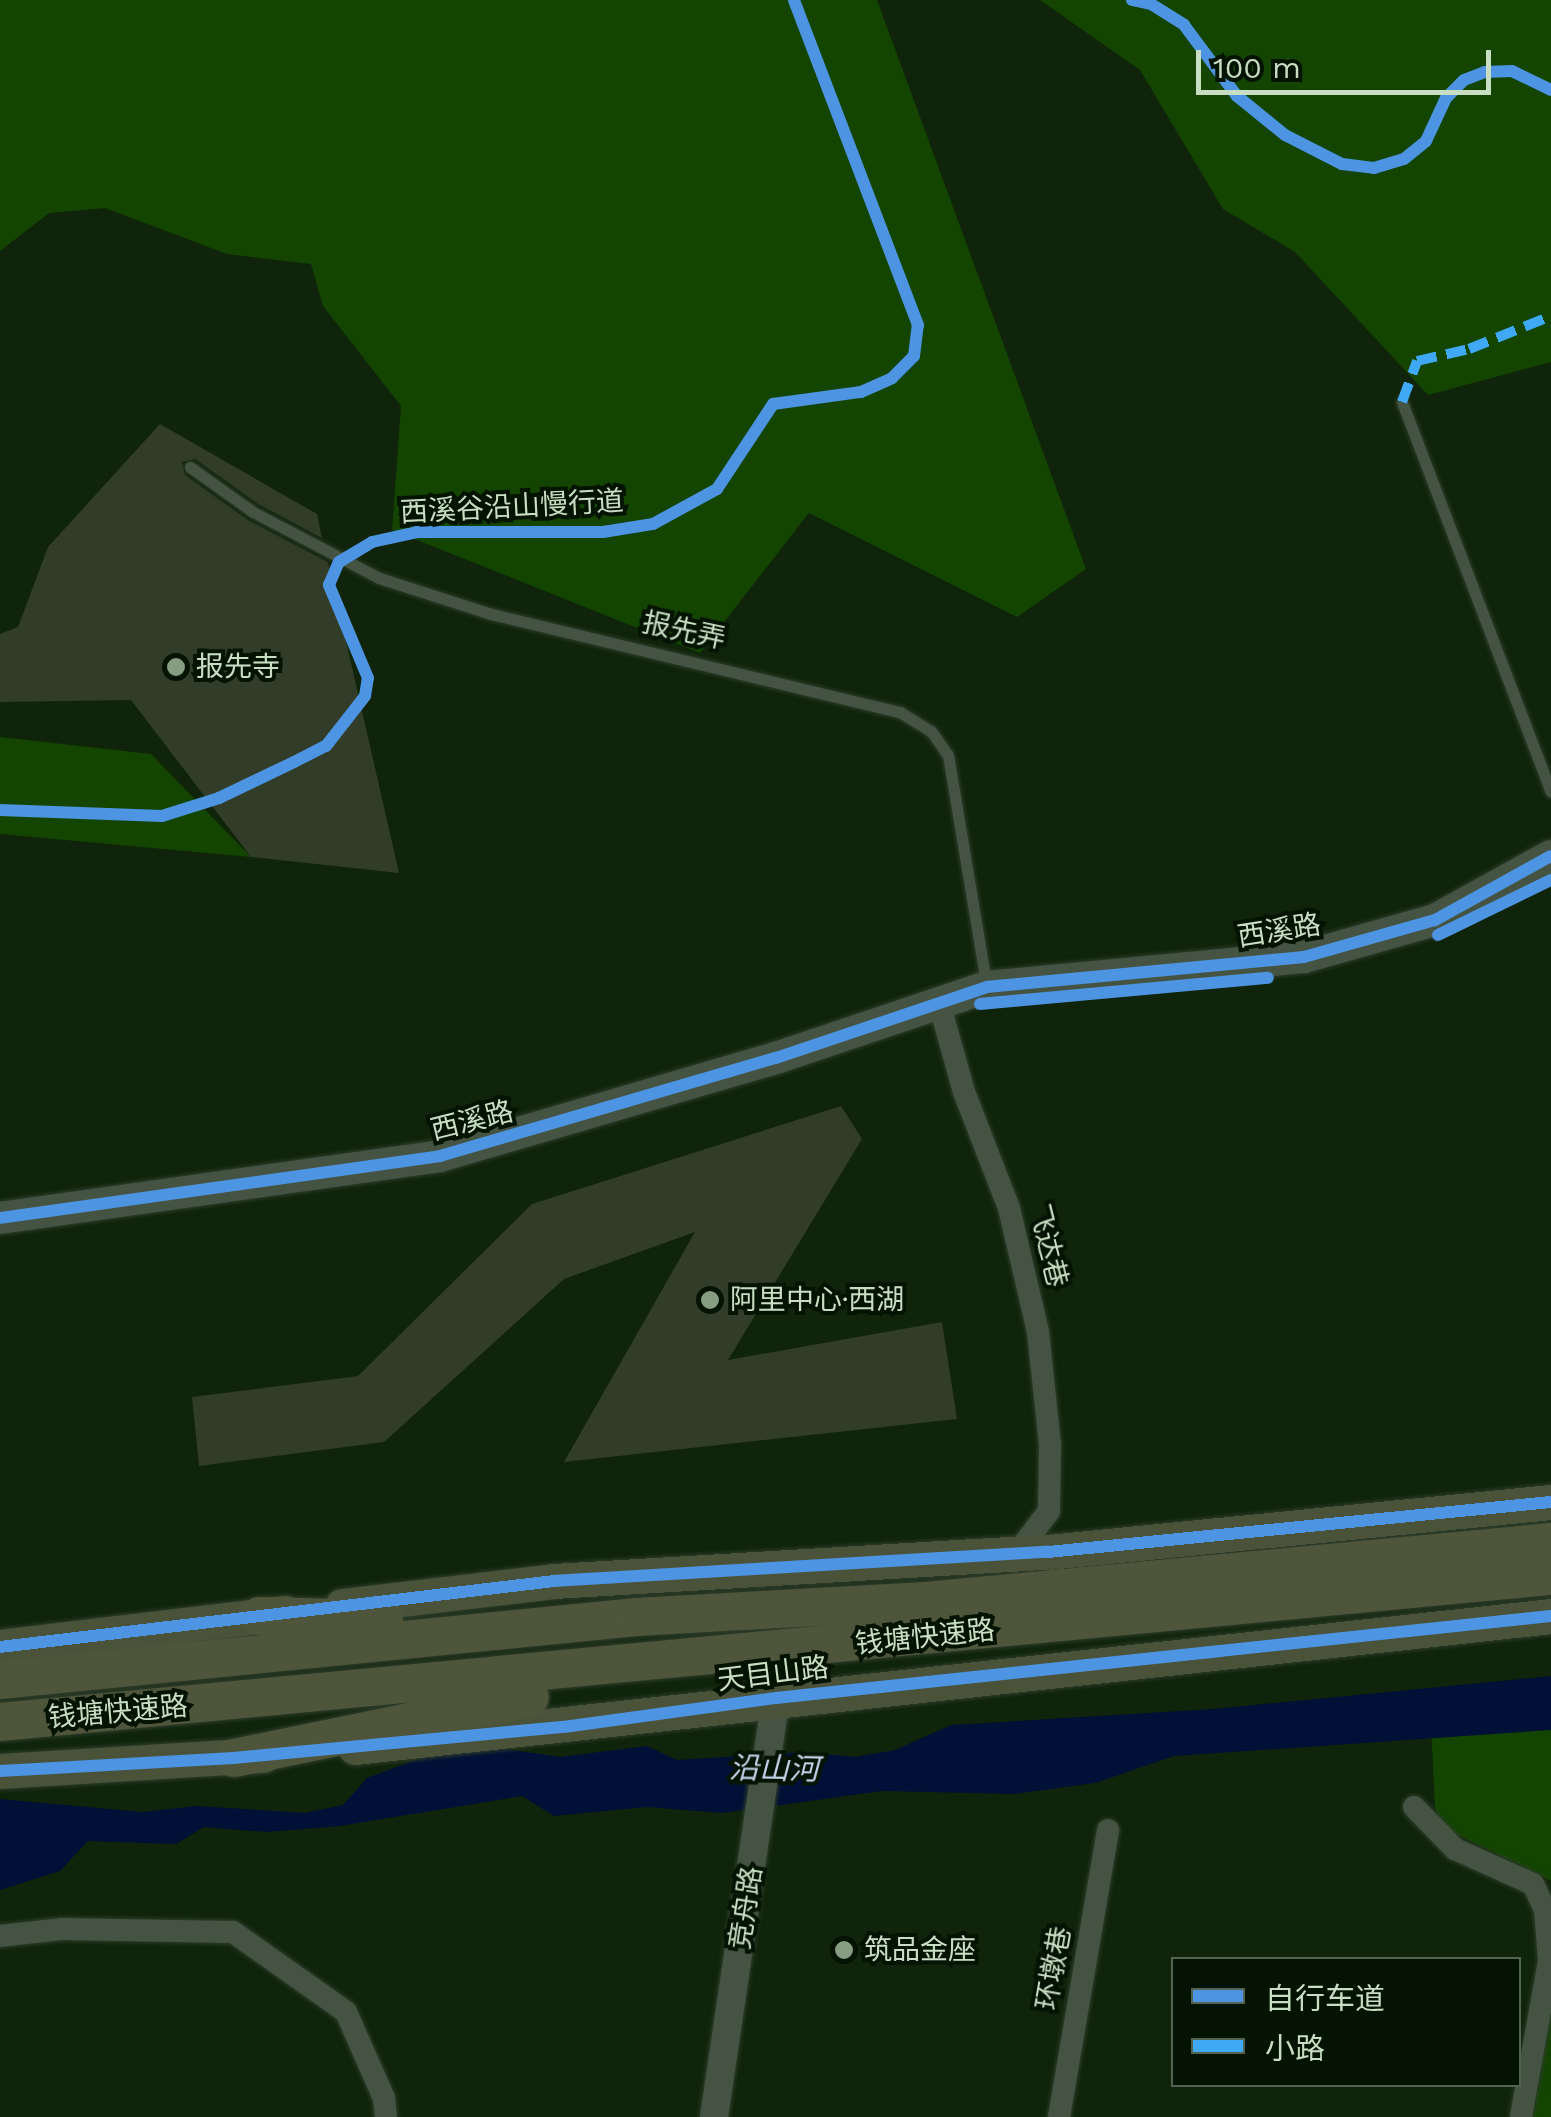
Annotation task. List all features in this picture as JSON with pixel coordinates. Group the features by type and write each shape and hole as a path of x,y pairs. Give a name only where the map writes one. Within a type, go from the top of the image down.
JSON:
{"highway":[{"name":"钱塘快速路","path":"0,1680 637,1617 925,1601 1551,1542"},
{"name":"钱塘快速路","path":"0,1722 799,1650 1551,1576"},
{"path":"259,1616 637,1617"},
{"path":"234,1758 485,1704 799,1650"}],"main road":[{"name":"西溪路","path":"0,1218 440,1156 940,1006 987,987 1304,957 1435,920 1551,856"},
{"name":"西溪路","path":"940,1006 1062,1001 1311,973 1444,934 1551,880"},
{"path":"0,1647 554,1582 1017,1554 1551,1502"},
{"name":"天目山路","path":"0,1770 234,1758 564,1727 776,1698 1551,1616"}],"street":[{"name":"飞达巷","path":"940,1006 1009,1208 1038,1332 1050,1444 1049,1511"},
{"path":"1017,1554 1049,1511 1082,1548"},
{"name":"竞舟路","path":"714,2117 776,1698"},
{"path":"1414,1807 1456,1849 1533,1884 1545,1910 1549,1961 1521,2117"},
{"name":"环墩巷","path":"1060,2117 1108,1830"},
{"path":"0,1936 61,1929 232,1932 346,2012 384,2098 386,2117"}],"lane":[{"path":"1402,402 1551,792"},
{"name":"报先弄","path":"190,467 253,512 379,578 491,614 900,712 931,731 948,755 987,987"}],"green space":[{"path":"0,0 877,0 1086,569 1017,617 809,513 700,653 392,530 401,406 323,306 311,264 227,254 105,208 49,213 0,251"},
{"path":"1040,0 1551,0 1551,362 1428,395 1295,252 1223,209 1140,70"},
{"path":"0,737 151,754 251,857 0,834"},
{"path":"1551,1721 1551,1881 1442,1827 1435,1808 1431,1725"},
{"path":"1551,2009 1551,2117 1533,2117"}],"water":[{"name":"沿山河","path":"1551,1676 1551,1730 1174,1756 1095,1783 1015,1794 882,1791 722,1813 647,1807 554,1816 522,1796 340,1826 267,1832 204,1827 176,1844 88,1841 60,1871 0,1890 0,1799 142,1812 197,1806 305,1813 343,1805 367,1778 443,1750 500,1748 560,1757 647,1746 677,1760 804,1752 855,1757 895,1750 951,1725 1213,1709"}],"building":[{"name":"报先寺","path":"160,424 317,514 322,538 258,504 195,459 182,462 185,475 248,520 328,562 399,873 251,857 131,700 0,702 0,634 18,627 48,547"},
{"name":"阿里中心·西湖","path":"841,1106 862,1139 728,1360 942,1322 957,1419 564,1462 695,1232 564,1279 384,1442 199,1466 192,1397 358,1376 532,1204"}],"marked path":[{"path":"1402,402 1417,361 1469,349 1551,316"}],"cycle path":[{"name":"西溪谷沿山慢行道","path":"0,810 162,816 219,798 294,762 326,746 365,696 368,678 329,585 339,562 372,542 417,532 603,532 653,524 717,489 773,404 861,392 892,378 914,356 918,325 794,0"},
{"path":"1132,0 1151,4 1184,25 1237,96 1285,135 1342,164 1374,168 1404,159 1426,141 1446,98 1464,80 1485,72 1512,71 1551,90"},
{"path":"0,1218 440,1156 776,1058 987,987 1304,957 1435,920 1551,856"},
{"path":"1438,935 1551,880"},
{"path":"980,1004 1268,978"},
{"path":"0,1647 554,1581 1048,1552 1551,1502"},
{"path":"0,1771 234,1758 564,1727 776,1698 1551,1616"}],"place":[{"name":"报先寺","path":"176,667"},
{"name":"阿里中心·西湖","path":"710,1300"},
{"name":"筑品金座","path":"844,1950"}]}
